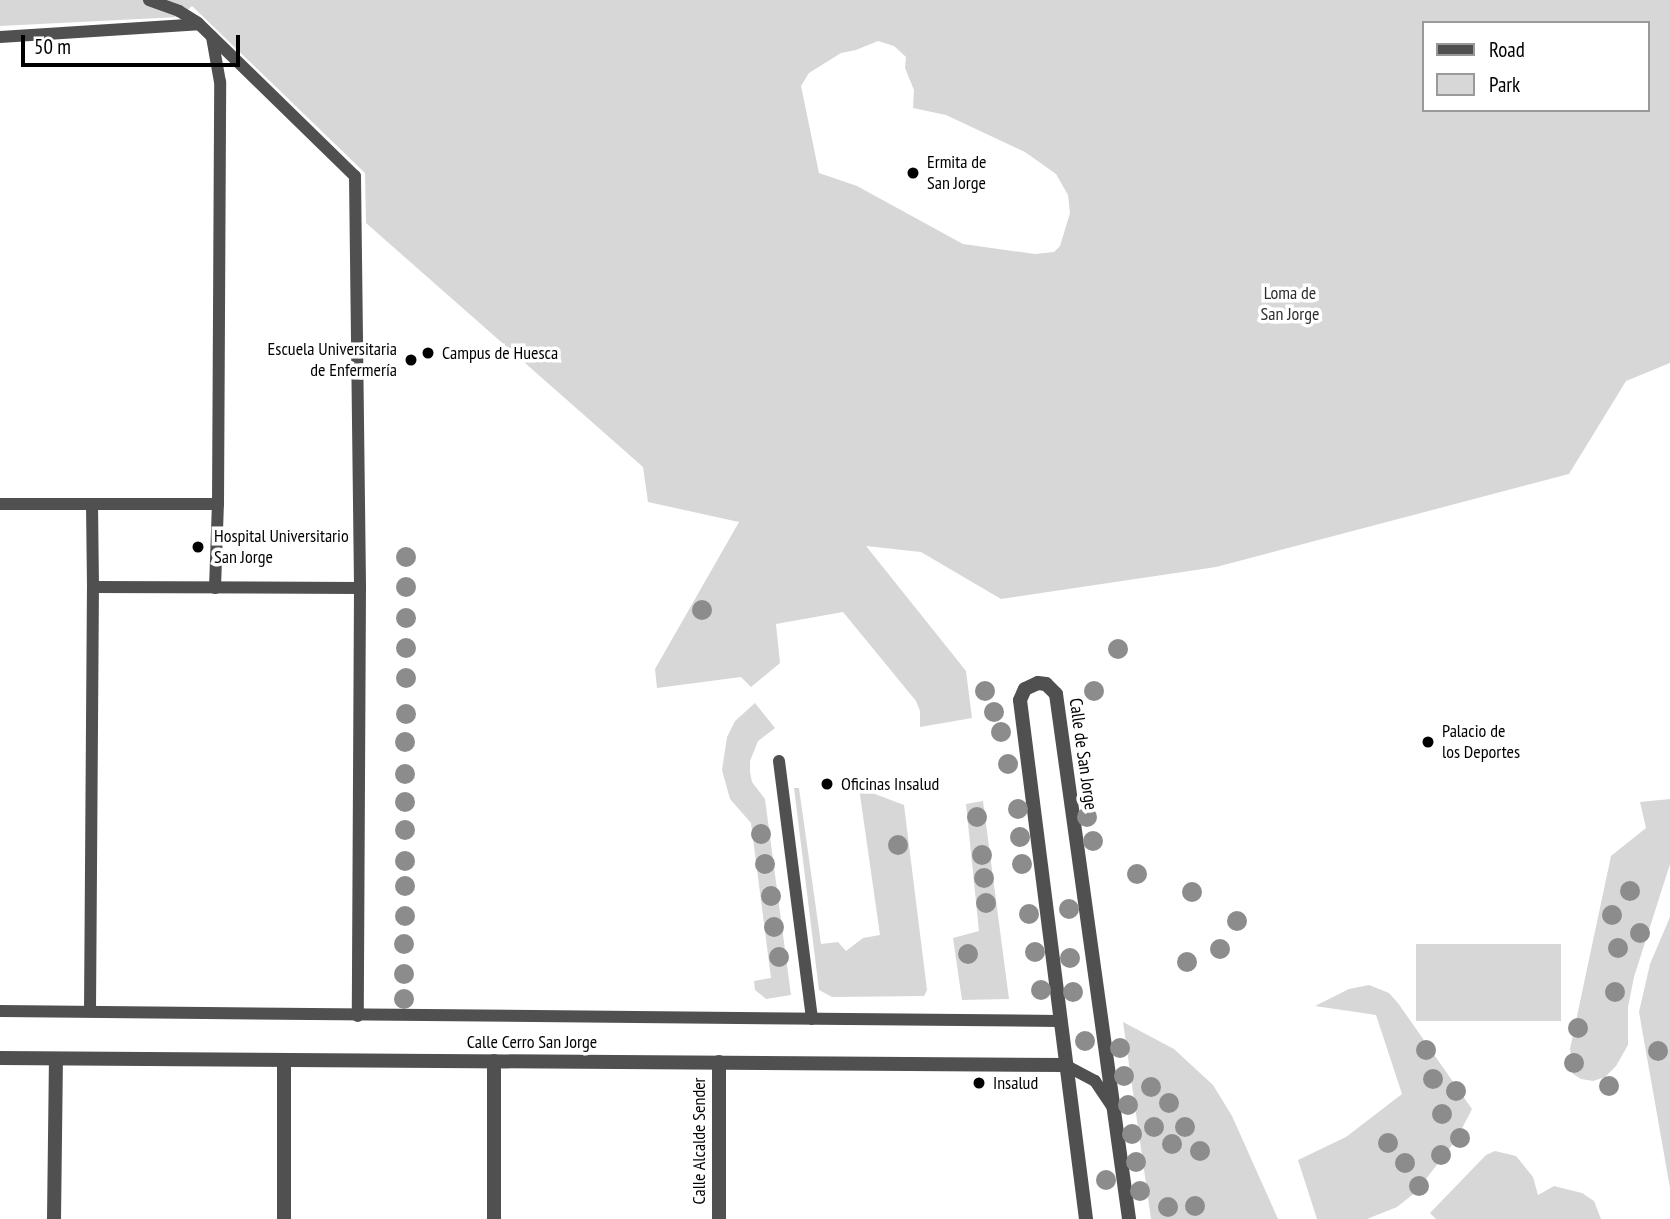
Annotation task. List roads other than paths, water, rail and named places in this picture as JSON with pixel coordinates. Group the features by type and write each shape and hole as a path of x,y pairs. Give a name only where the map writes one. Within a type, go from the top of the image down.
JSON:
{"street":[{"name":"Calle de San Jorge","path":"1086,1219 1020,700 1025,689 1038,683 1046,684 1056,694 1129,1219"},
{"name":"Calle Cerro San Jorge","path":"0,1058 1065,1065"},
{"path":"54,1219 55,1059"},
{"path":"284,1060 284,1219"},
{"path":"494,1219 495,1061"},
{"name":"Calle Alcalde Sender","path":"719,1062 719,1219"}],"lane":[{"path":"149,0 179,11 198,24 355,176 360,588 358,1016"},
{"path":"0,37 198,24"},
{"path":"212,37 220,82 218,504 215,588"},
{"path":"0,504 218,504"},
{"path":"90,1011 92,504"},
{"path":"93,587 360,588"},
{"path":"779,761 812,1019"},
{"path":"0,1011 1059,1021"},
{"path":"1065,1065 1095,1081 1114,1109"}],"place":[{"name":"Ermita de San Jorge","path":"913,173"},
{"name":"Campus de Huesca","path":"428,353"},
{"name":"Escuela Universitaria de Enfermería","path":"411,360"},
{"name":"Hospital Universitario San Jorge","path":"198,547"},
{"name":"Palacio de los Deportes","path":"1428,742"},
{"name":"Oficinas Insalud","path":"827,784"},
{"name":"Insalud","path":"979,1083"}],"park label":[{"name":"Loma de San Jorge","path":"1290,304"}]}
